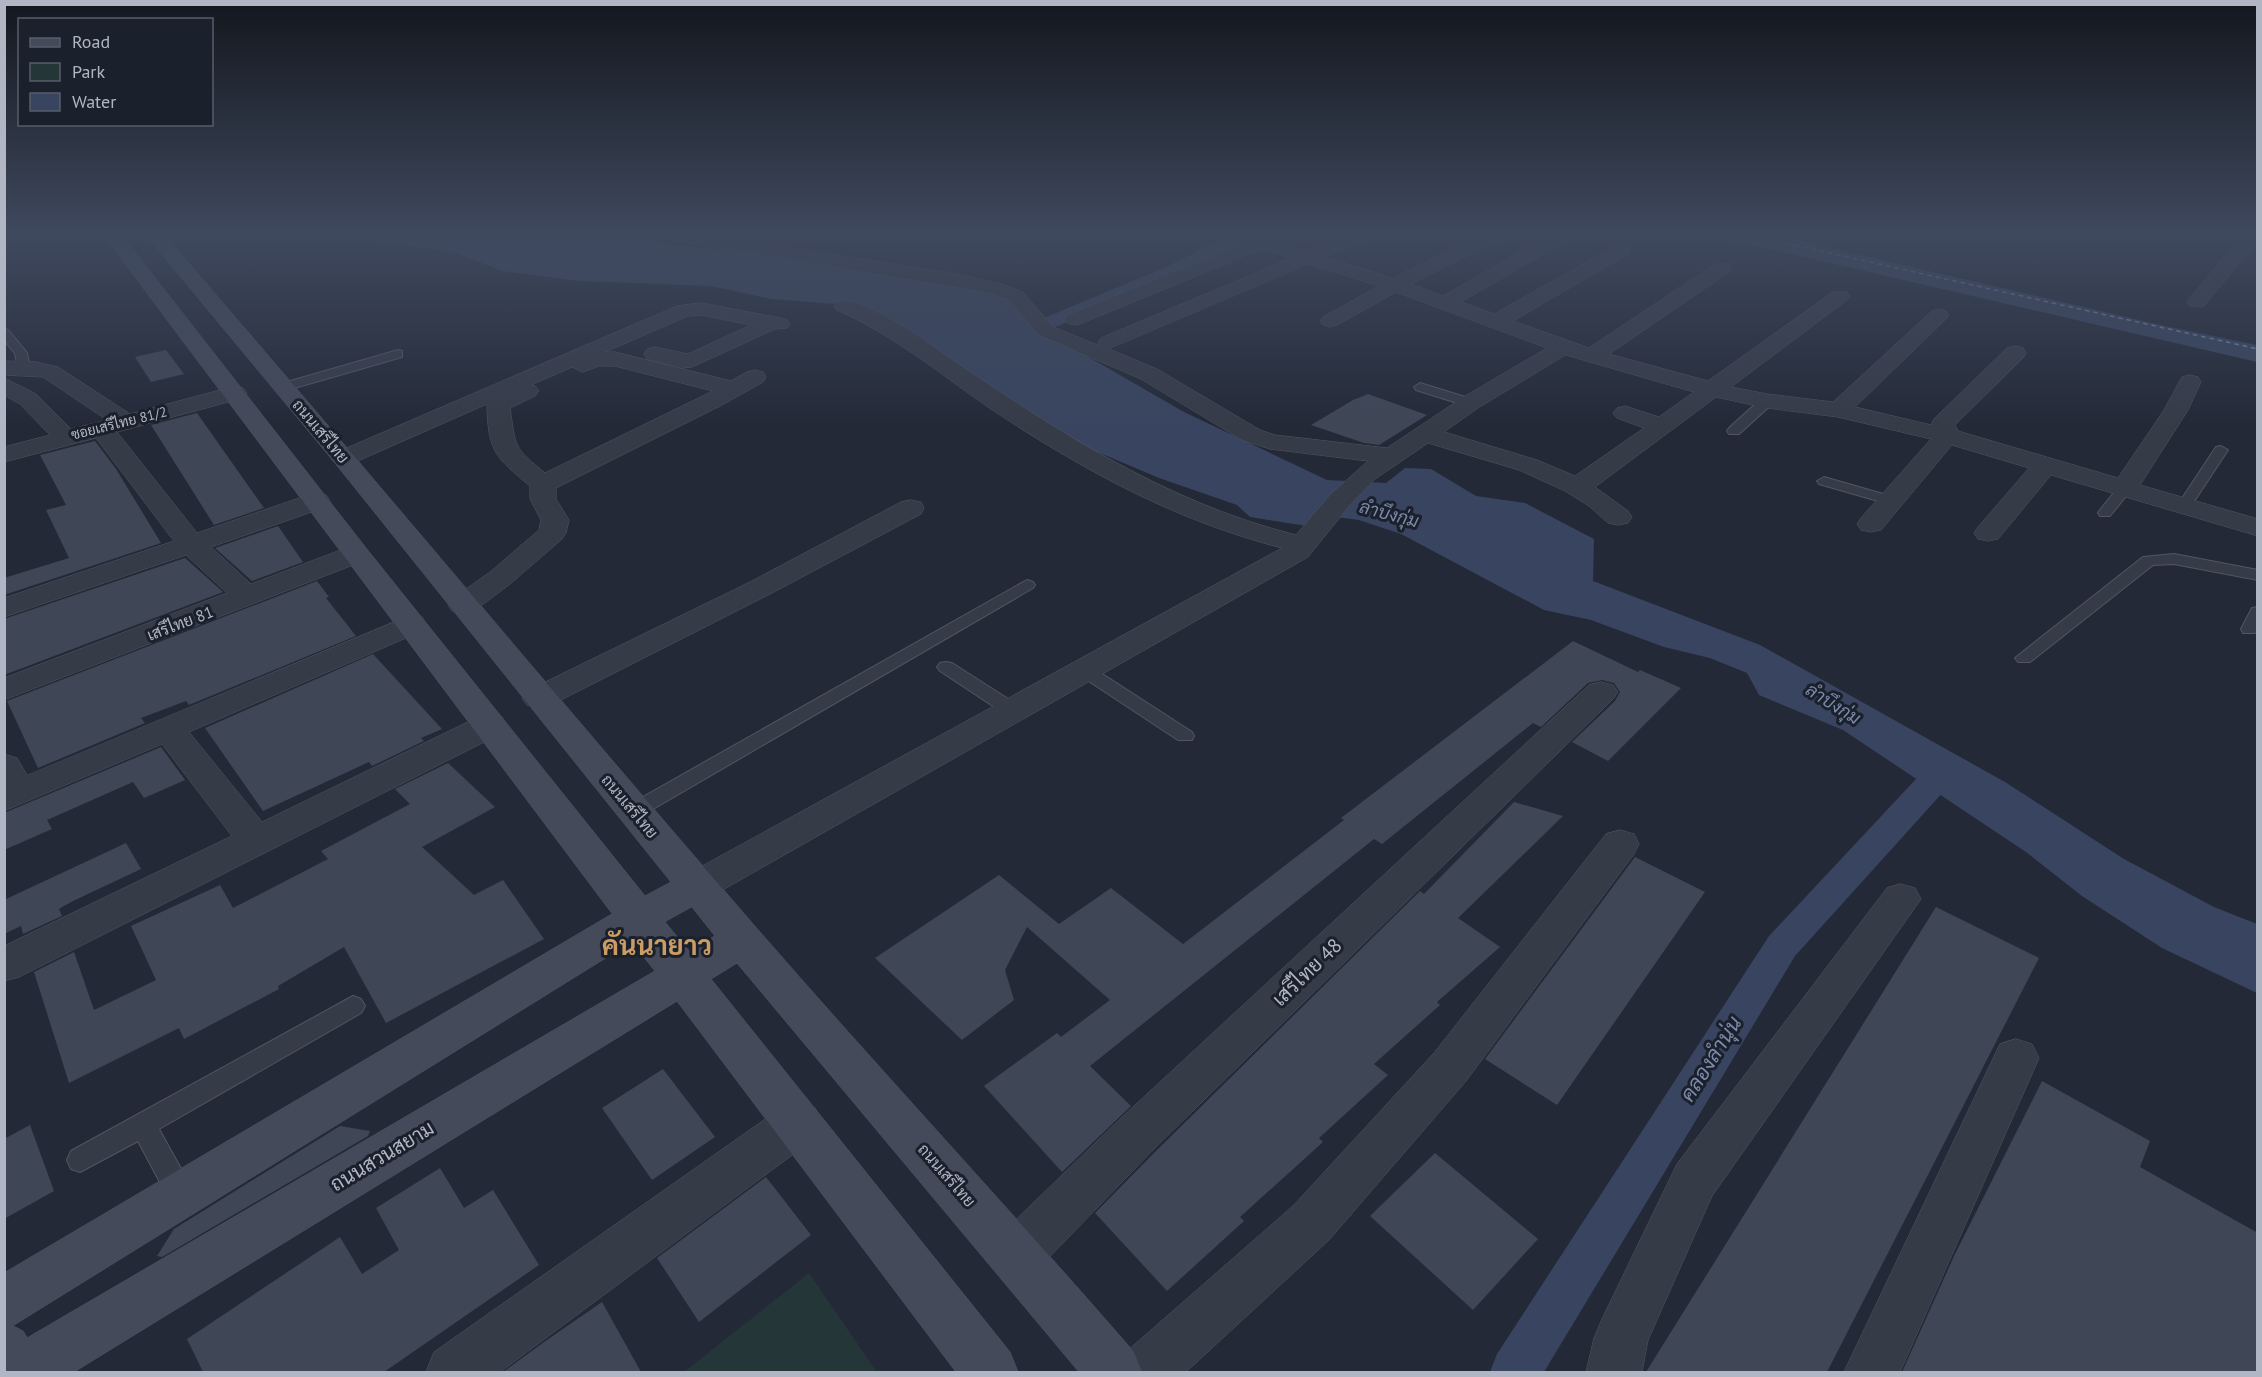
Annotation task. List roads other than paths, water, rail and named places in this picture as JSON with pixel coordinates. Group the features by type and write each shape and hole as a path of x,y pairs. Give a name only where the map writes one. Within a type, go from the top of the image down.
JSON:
{"main road":[{"path":"159,298 235,393 356,554 640,917 990,1372"},
{"name":"ถนนเสรีไทย","path":"208,298 344,458 539,698 742,940 1016,1255 1114,1372"},
{"path":"4,1303 640,917 698,886"},
{"name":"ถนนสวนสยาม","path":"23,1372 742,940"},
{"path":"4,1350 15,1372"}],"street":[{"path":"1019,298 1041,326 1149,374 1183,396 1260,438 1322,450 1391,456"},
{"path":"1075,319 1119,298"},
{"path":"1109,343 1213,298"},
{"path":"1330,321 1360,298"},
{"path":"1436,298 1564,347 1710,389 1767,401 1838,410 1947,436 2048,464 2258,528"},
{"path":"1445,303 1453,298"},
{"path":"1498,321 1538,298"},
{"path":"1593,356 1678,298"},
{"path":"1576,488 1837,298"},
{"path":"2197,302 2200,298"},
{"path":"844,306 883,324 999,403 1122,479 1198,514 1245,530 1304,543"},
{"path":"344,458 610,342 692,309 776,323 708,355 686,361 610,342"},
{"path":"1838,410 1939,315"},
{"path":"698,886 1298,551 1353,487 1391,456 1470,403 1564,347"},
{"path":"1947,436 1943,424 2015,353"},
{"path":"596,359 615,359 744,383 543,483 509,456 502,442 498,405 596,359"},
{"path":"14,369 50,372 113,424 190,543 248,597"},
{"path":"2125,488 2176,410 2190,382"},
{"path":"4,385 28,399 65,437"},
{"name":"ซอยเสรีไทย 81/2","path":"4,454 235,393"},
{"path":"4,406 28,399"},
{"path":"1625,413 1662,426"},
{"path":"1426,434 1543,472 1576,488 1601,503 1618,517"},
{"path":"1871,524 1947,436"},
{"path":"1988,533 2048,464"},
{"path":"463,605 500,578 552,533 555,520 543,499 543,483"},
{"path":"4,608 317,501"},
{"path":"539,698 760,588 911,507"},
{"name":"เสรีไทย 81","path":"4,690 356,554"},
{"path":"10,786 168,729 411,624"},
{"name":"เสรีไทย 48","path":"1016,1255 1137,1134 1601,692"},
{"path":"4,965 490,725"},
{"path":"168,729 256,841"},
{"path":"1146,1372 1311,1223 1450,1067 1620,844"},
{"path":"1614,1372 1621,1338 1694,1180 1901,899"},
{"path":"1872,1372 2016,1058"},
{"path":"454,1372 798,1123"}],"lane":[{"path":"4,332 21,353 14,369"},
{"path":"284,387 399,354"},
{"path":"1420,387 1470,403"},
{"path":"1734,430 1767,401"},
{"path":"2184,506 2221,450"},
{"path":"1824,481 1892,501"},
{"path":"2105,513 2125,488"},
{"path":"2024,658 2149,560 2174,559 2258,574"},
{"path":"634,811 1027,585"},
{"path":"2249,629 2258,612"},
{"path":"946,667 1012,710"},
{"path":"1084,670 1185,736"},
{"path":"80,1160 353,1006"},
{"path":"143,1125 181,1194"}],"water":[{"name":"ลำบึงกุ่ม","path":"768,298 1016,298 1054,337 1184,412 1327,480 1386,483 1405,468 1431,469 1476,496 1525,503 1594,539 1593,581 1760,645 2005,782 2124,859 2214,907 2257,924 2257,993 2162,948 2082,896 2026,852 1843,730 1759,695 1747,673 1710,658 1664,647 1591,620 1544,610 1401,534 1359,520 1313,514 1307,526 1250,517 1237,505 1159,478 1074,442 849,305"},
{"path":"1982,298 2046,298 2257,345 2257,362"}],"waterway":[{"path":"1013,338 1108,298"},
{"name":"คลองลำนุ่น","path":"1515,1372 1782,946 1942,772"}],"district":[{"name":"คันนายาว","path":"657,946"}]}
